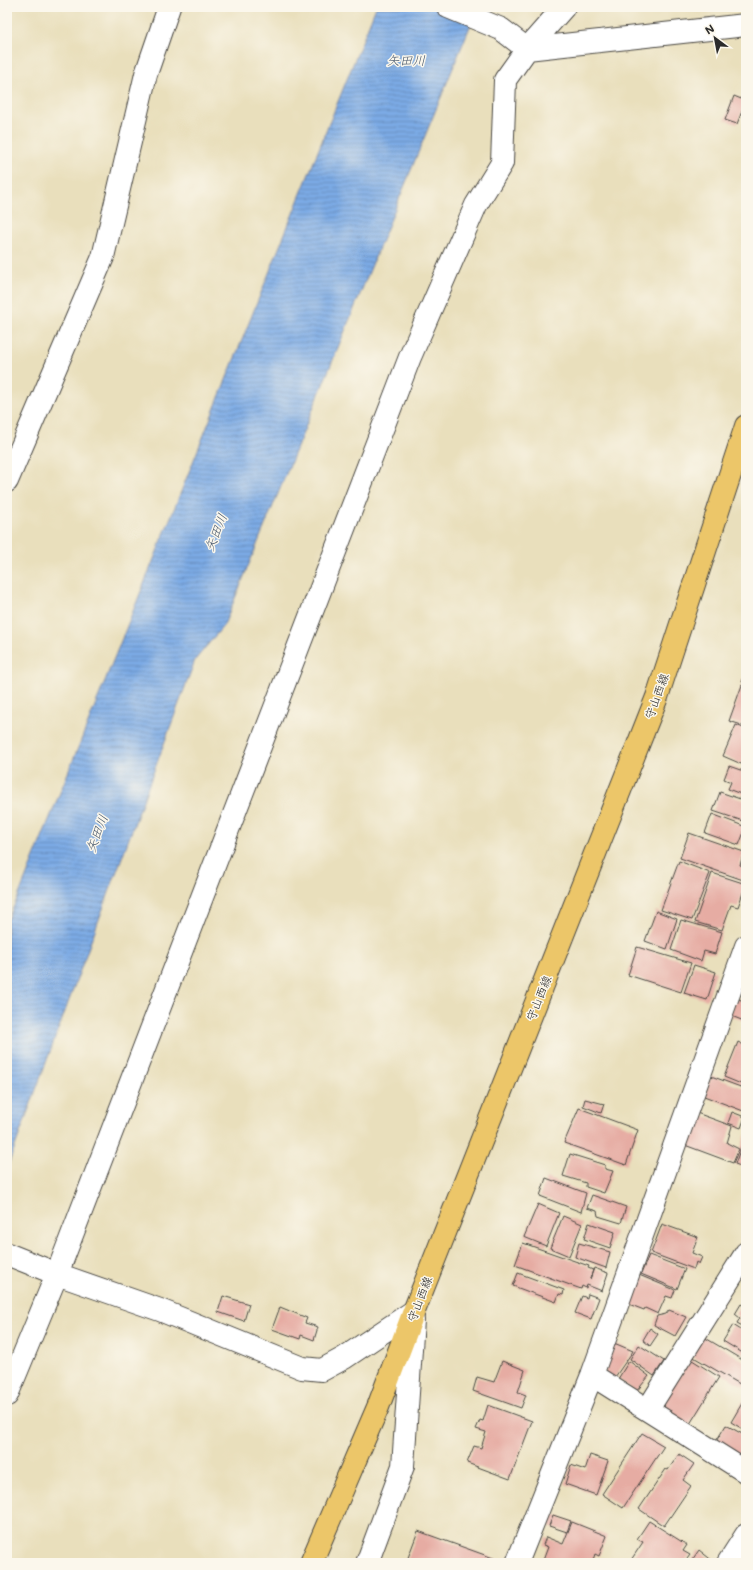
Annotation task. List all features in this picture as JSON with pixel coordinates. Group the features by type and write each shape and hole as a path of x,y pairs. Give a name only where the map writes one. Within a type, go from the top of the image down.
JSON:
{"main road":[{"name":"守山西線","path":"311,1563 378,1407 414,1311 657,698 746,426"}],"street":[{"path":"7,481 103,256 146,74 169,7"},
{"path":"448,7 501,29 527,49 746,25"},
{"path":"7,1395 57,1274 410,357 476,205 502,163 505,80 527,49 564,7"},
{"path":"517,1563 592,1375 746,946"},
{"path":"648,1409 746,1253"},
{"path":"8,1254 57,1274 160,1310 302,1368 322,1370 344,1358 414,1311"},
{"path":"367,1563 403,1466 414,1311"},
{"path":"592,1375 746,1472"},
{"path":"728,1563 746,1535"}],"water":[{"name":"矢田川","path":"376,7 478,7 224,625 195,660 7,1168 7,921 18,897"}],"building":[{"path":"734,96 746,101 737,124 725,120"},
{"path":"746,671 746,683 742,682"},
{"path":"742,685 746,686 745,726 729,721"},
{"path":"736,725 746,729 746,766 723,756"},
{"path":"729,766 746,772 746,796 728,789 731,782 724,779"},
{"path":"720,792 746,801 746,822 713,811"},
{"path":"712,814 746,827 739,845 705,833"},
{"path":"689,833 744,852 740,865 746,867 746,881 680,858"},
{"path":"679,861 710,873 692,920 661,910"},
{"path":"712,873 746,884 738,907 731,905 722,930 695,922"},
{"path":"656,911 677,919 667,949 645,941"},
{"path":"681,920 722,932 715,954 704,951 701,961 671,950"},
{"path":"637,947 691,963 681,992 628,975"},
{"path":"694,965 716,972 707,1000 684,993"},
{"path":"736,998 746,1002 746,1016 744,1021 729,1015"},
{"path":"738,1042 746,1046 746,1086 724,1077"},
{"path":"711,1076 746,1089 746,1112 704,1096"},
{"path":"585,1099 604,1104 601,1113 583,1106"},
{"path":"579,1108 638,1130 626,1165 564,1143"},
{"path":"694,1112 732,1126 727,1143 739,1149 733,1163 682,1144"},
{"path":"732,1112 745,1117 741,1128 728,1123"},
{"path":"746,1134 746,1168 735,1164"},
{"path":"570,1154 605,1165 605,1169 613,1171 604,1193 586,1187 586,1183 563,1176"},
{"path":"546,1178 586,1193 581,1212 540,1196"},
{"path":"592,1195 626,1207 621,1223 598,1216 597,1211 587,1208"},
{"path":"538,1204 559,1213 546,1246 524,1237"},
{"path":"563,1216 582,1224 569,1256 550,1248"},
{"path":"589,1223 615,1232 610,1248 584,1239"},
{"path":"662,1224 698,1237 692,1253 702,1257 699,1264 696,1262 694,1269 651,1253"},
{"path":"523,1243 589,1266 588,1268 593,1270 590,1279 594,1268 608,1273 602,1291 587,1285 586,1288 582,1286 581,1289 515,1265"},
{"path":"579,1243 610,1252 606,1268 575,1257"},
{"path":"649,1255 685,1269 677,1289 641,1274"},
{"path":"518,1273 564,1290 563,1295 559,1294 556,1302 513,1286"},
{"path":"639,1275 675,1290 672,1298 666,1296 658,1314 645,1308 644,1310 626,1303"},
{"path":"588,1294 599,1298 591,1319 575,1313 582,1296 587,1298"},
{"path":"223,1296 249,1304 244,1321 218,1312"},
{"path":"741,1304 746,1307 746,1328 737,1323 740,1318 735,1314"},
{"path":"280,1307 307,1318 305,1323 318,1327 314,1340 301,1335 300,1339 272,1329"},
{"path":"669,1310 686,1317 675,1336 654,1325 657,1316 666,1314"},
{"path":"733,1325 746,1333 746,1355 723,1341"},
{"path":"650,1328 658,1334 650,1346 643,1340"},
{"path":"702,1336 746,1362 745,1387 690,1355"},
{"path":"614,1343 633,1351 613,1380 606,1375 604,1367"},
{"path":"639,1345 664,1361 654,1376 630,1359"},
{"path":"689,1358 719,1377 688,1427 664,1411 665,1395"},
{"path":"502,1361 525,1370 518,1392 526,1395 521,1408 473,1391 477,1377 494,1382"},
{"path":"629,1361 649,1376 636,1392 618,1379"},
{"path":"744,1400 746,1401 746,1431 731,1422"},
{"path":"488,1405 532,1421 510,1479 467,1463 474,1446 481,1448 486,1432 476,1429 480,1420 483,1421"},
{"path":"726,1425 746,1436 746,1461 715,1443"},
{"path":"642,1433 664,1446 623,1508 602,1494"},
{"path":"679,1454 694,1464 683,1480 691,1486 664,1526 639,1509 666,1469 668,1470"},
{"path":"590,1455 608,1461 596,1495 565,1484 571,1465 585,1470"},
{"path":"553,1515 571,1521 567,1532 549,1526"},
{"path":"649,1521 687,1545 683,1551 690,1555 684,1563 636,1563 631,1560 643,1542 637,1539"},
{"path":"572,1522 607,1536 599,1556 595,1554 592,1563 542,1563 548,1547 543,1545 546,1537 563,1544"},
{"path":"418,1531 496,1559 494,1563 406,1563"},
{"path":"699,1550 714,1562 690,1563"}]}
